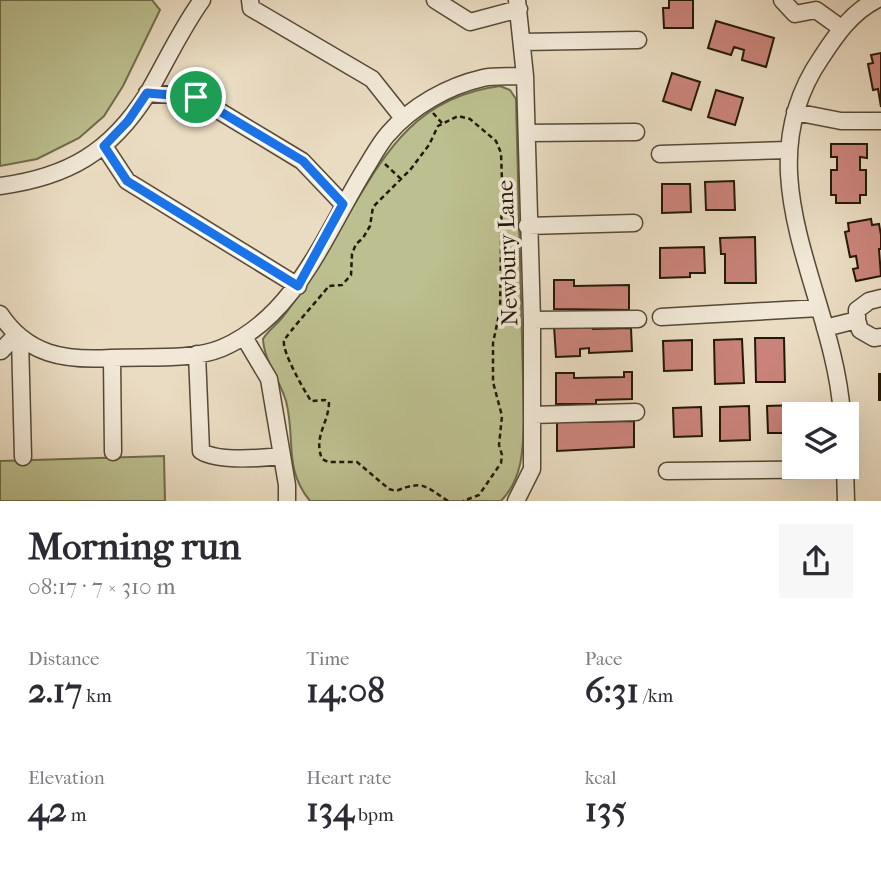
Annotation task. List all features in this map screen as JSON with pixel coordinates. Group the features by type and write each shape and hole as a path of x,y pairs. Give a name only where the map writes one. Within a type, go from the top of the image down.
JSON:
{"street":[{"path":"0,186 30,182 72,168 104,146 128,121 147,93 202,0"},
{"path":"250,0 251,8 372,79 403,118"},
{"path":"435,0 470,22 518,5"},
{"path":"782,0 795,14 817,10 841,28"},
{"path":"824,0 841,28"},
{"path":"841,402 825,328 789,194 788,150 795,112 809,76 841,28 865,6 876,0"},
{"name":"Newbury Lane","path":"516,501 532,469 527,133 518,5"},
{"path":"522,42 638,40"},
{"path":"0,314 18,336 40,351 65,357 89,360 197,354 219,349 244,337 265,321 298,286 343,204 386,135 403,118 442,92 485,77 525,76"},
{"path":"147,93 196,97 303,161 343,204"},
{"path":"795,112 841,121 881,121"},
{"path":"527,133 636,132"},
{"path":"104,146 127,181 298,286"},
{"path":"660,154 788,150"},
{"path":"527,226 634,223"},
{"path":"881,298 869,301 857,310 860,330 874,338 881,337"},
{"path":"661,317 818,308"},
{"path":"531,320 638,319"},
{"path":"825,328 857,320"},
{"path":"1,351 18,336"},
{"path":"18,336 23,457"},
{"path":"244,337 269,379 288,501"},
{"path":"197,354 201,451 206,454 244,458 282,456"},
{"path":"112,358 113,452"},
{"path":"532,415 636,412"},
{"path":"667,471 782,469"},
{"path":"846,479 846,501"}],"path":[{"path":"448,501 421,484 396,491 389,489 356,462 328,462 322,459 318,451 319,438 329,402 312,401 285,354 283,345 289,333 329,285 342,285 351,275 352,254 370,226 373,207 429,145 438,126 458,116 470,119 485,131 496,141 501,152 500,310 493,343 493,382 502,416 499,445 502,455 495,474 479,495 463,501"},
{"path":"374,155 401,179"}],"green space":[{"path":"0,0 152,0 160,10 123,86 104,116 79,138 37,159 0,166"},
{"path":"500,86 510,90 516,99 524,419 522,452 514,483 501,501 310,501 296,477 286,401 266,355 263,339 293,303 376,170 413,124 437,107 466,94"},
{"path":"164,456 165,501 0,501 0,461"}],"building":[{"path":"669,0 693,0 693,28 664,28 663,8 669,8"},
{"path":"716,21 774,38 766,67 742,60 744,50 734,47 731,55 708,48"},
{"path":"881,53 881,107 878,89 873,90 868,64 873,63 871,55"},
{"path":"672,73 700,82 691,110 663,101"},
{"path":"716,90 743,98 735,125 708,117"},
{"path":"831,144 867,144 867,158 860,157 860,170 866,170 866,195 860,195 860,203 836,203 836,195 831,195 831,170 837,170 837,157 831,157"},
{"path":"734,181 735,210 706,210 705,182"},
{"path":"662,184 690,184 691,212 662,213"},
{"path":"871,219 872,225 879,224 881,235 881,276 856,281 853,269 858,268 856,256 850,257 845,232 849,231 848,223"},
{"path":"755,237 756,283 725,283 725,254 721,254 720,238"},
{"path":"704,247 705,273 690,273 690,277 660,278 660,248"},
{"path":"554,280 574,280 574,286 629,285 629,310 554,309"},
{"path":"554,326 631,328 632,351 589,353 589,348 580,349 580,356 556,357"},
{"path":"755,338 784,338 785,382 756,382"},
{"path":"742,339 744,383 715,384 714,340"},
{"path":"692,340 692,370 664,371 663,341"},
{"path":"624,372 632,372 632,399 596,400 596,404 556,404 556,373 574,373 574,378 624,377"},
{"path":"881,374 881,400 879,400"},
{"path":"782,405 782,433 768,433 767,406"},
{"path":"749,406 750,440 720,441 720,407"},
{"path":"701,407 702,436 674,437 673,408"},
{"path":"557,419 585,419 585,422 634,421 634,447 557,451"}],"route":[{"path":"147,93 196,97 303,161 343,204 298,286 127,181 104,146 128,121 147,93"}]}
